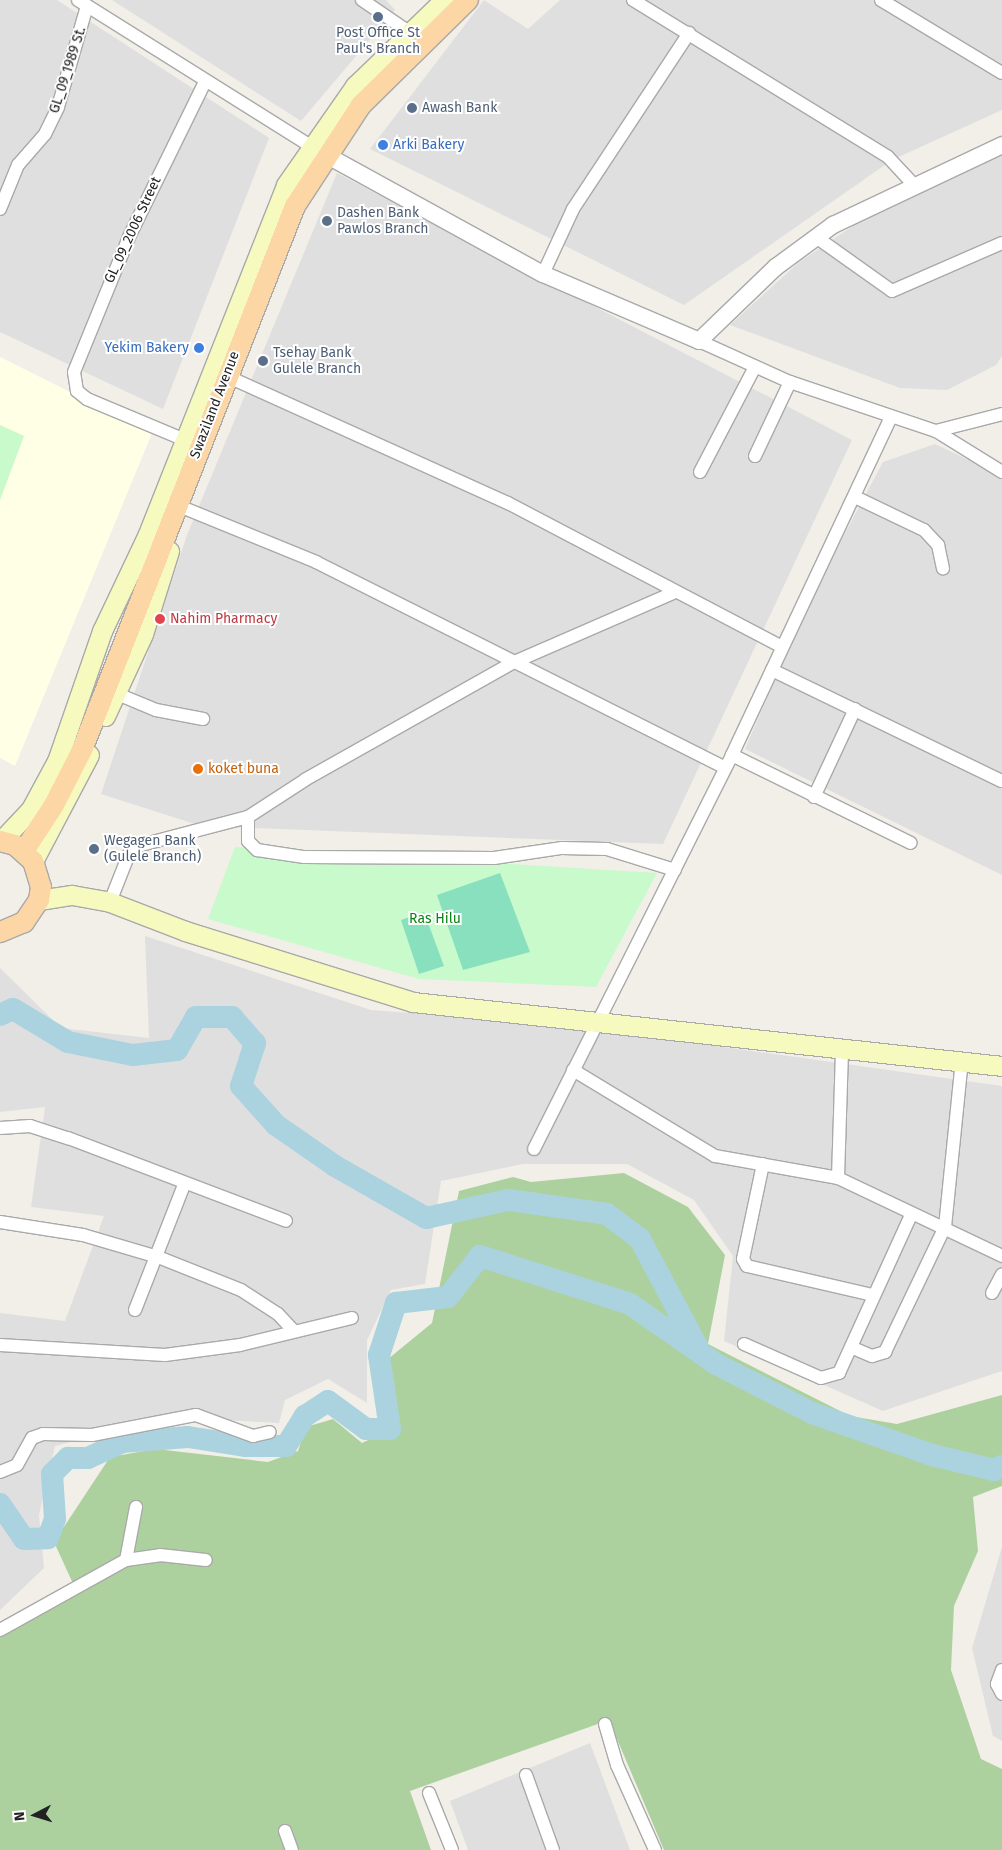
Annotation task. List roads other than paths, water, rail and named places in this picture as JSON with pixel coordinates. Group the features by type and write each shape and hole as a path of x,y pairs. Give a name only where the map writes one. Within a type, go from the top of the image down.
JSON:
{"main road":[{"path":"15,848 75,787 115,692 143,634 184,508 321,153 355,86 444,0"},
{"name":"Swaziland Avenue","path":"15,848 48,803 72,754 277,228 321,153 373,80 457,0"},
{"name":"Swaziland Avenue","path":"321,153 377,87 468,0"},
{"path":"15,848 31,809 57,761 102,632 137,560 270,218 321,153 480,0"},
{"path":"0,932 24,922 39,900 41,887 15,848"},
{"path":"39,900 72,895 110,902 185,931 396,998 1002,1066"}],"street":[{"path":"362,0 409,32"},
{"path":"633,0 688,33 906,174"},
{"path":"881,0 1002,73"},
{"path":"83,3 205,82 321,153 543,274 790,382 936,431 1002,472"},
{"name":"GL_09_1989 St.","path":"0,209 18,165 45,134 58,107 83,3"},
{"path":"543,274 573,209 688,33"},
{"name":"GL_09_2006 Street","path":"184,440 87,399 74,383 87,331 205,82"},
{"path":"699,341 776,267 906,174 1002,145"},
{"path":"816,237 892,291 1002,242"},
{"path":"700,472 756,367"},
{"path":"234,379 508,503 673,593 780,646"},
{"path":"755,456 790,382"},
{"path":"936,431 1002,414"},
{"path":"534,1149 676,870 723,768 732,755 772,670 780,646 854,497 891,417"},
{"path":"854,497 924,530 938,545 943,568"},
{"path":"184,508 316,562 723,768"},
{"path":"110,902 129,854 141,844 248,817 305,780 514,662 673,593"},
{"path":"772,670 1002,781"},
{"path":"115,692 156,710 203,719"},
{"path":"814,797 854,709"},
{"path":"732,755 814,797 911,843"},
{"path":"248,817 252,846 304,857 494,858 584,848 631,854 676,870"},
{"path":"838,1178 842,1049"},
{"path":"852,1348 872,1356 885,1352 944,1227 962,1061"},
{"path":"574,1070 715,1156 838,1178 911,1215 944,1227 1002,1256"},
{"path":"0,1128 30,1126 286,1221"},
{"path":"762,1164 743,1259 747,1266 873,1295"},
{"path":"135,1310 158,1257 184,1184"},
{"path":"744,1344 821,1378 839,1373 911,1215"},
{"path":"0,1222 83,1235 158,1257 240,1290 278,1314 294,1332"},
{"path":"992,1293 1002,1274"},
{"path":"0,1345 165,1355 294,1332 352,1318"},
{"path":"0,1472 12,1470 32,1438 43,1434 92,1435 196,1415 253,1436 270,1432"},
{"path":"126,1560 136,1507"},
{"path":"0,1630 126,1560 160,1555 206,1560"},
{"path":"1002,1670 997,1684 1002,1694"},
{"path":"605,1724 617,1765 656,1850"},
{"path":"526,1775 553,1850"},
{"path":"430,1792 452,1850"},
{"path":"286,1831 292,1850"}],"waterway":[{"path":"0,1015 13,1009 68,1042 133,1055 177,1050 196,1017 232,1017 255,1043 241,1086 276,1125 335,1166 426,1218 508,1200 607,1214 640,1239 699,1350"},
{"path":"0,1504 24,1539 48,1538 55,1519 52,1474 68,1458 88,1458 122,1442 188,1437 246,1446 286,1446 305,1416 328,1401 366,1429 390,1429 379,1355 396,1303 448,1297 480,1256 630,1304 716,1364 812,1413 932,1455 994,1470 1002,1466"}],"place":[{"name":"Post Office St Paul's Branch","path":"378,17"},
{"name":"Awash Bank","path":"412,108"},
{"name":"Arki Bakery","path":"383,145"},
{"name":"Dashen Bank Pawlos Branch","path":"327,221"},
{"name":"Yekim Bakery","path":"199,348"},
{"name":"Tsehay Bank Gulele Branch","path":"263,361"},
{"name":"Nahim Pharmacy","path":"160,619"},
{"name":"koket buna","path":"198,769"},
{"name":"Wegagen Bank (Gulele Branch)","path":"94,849"}],"park label":[{"name":"Ras Hilu","path":"435,919"}]}
